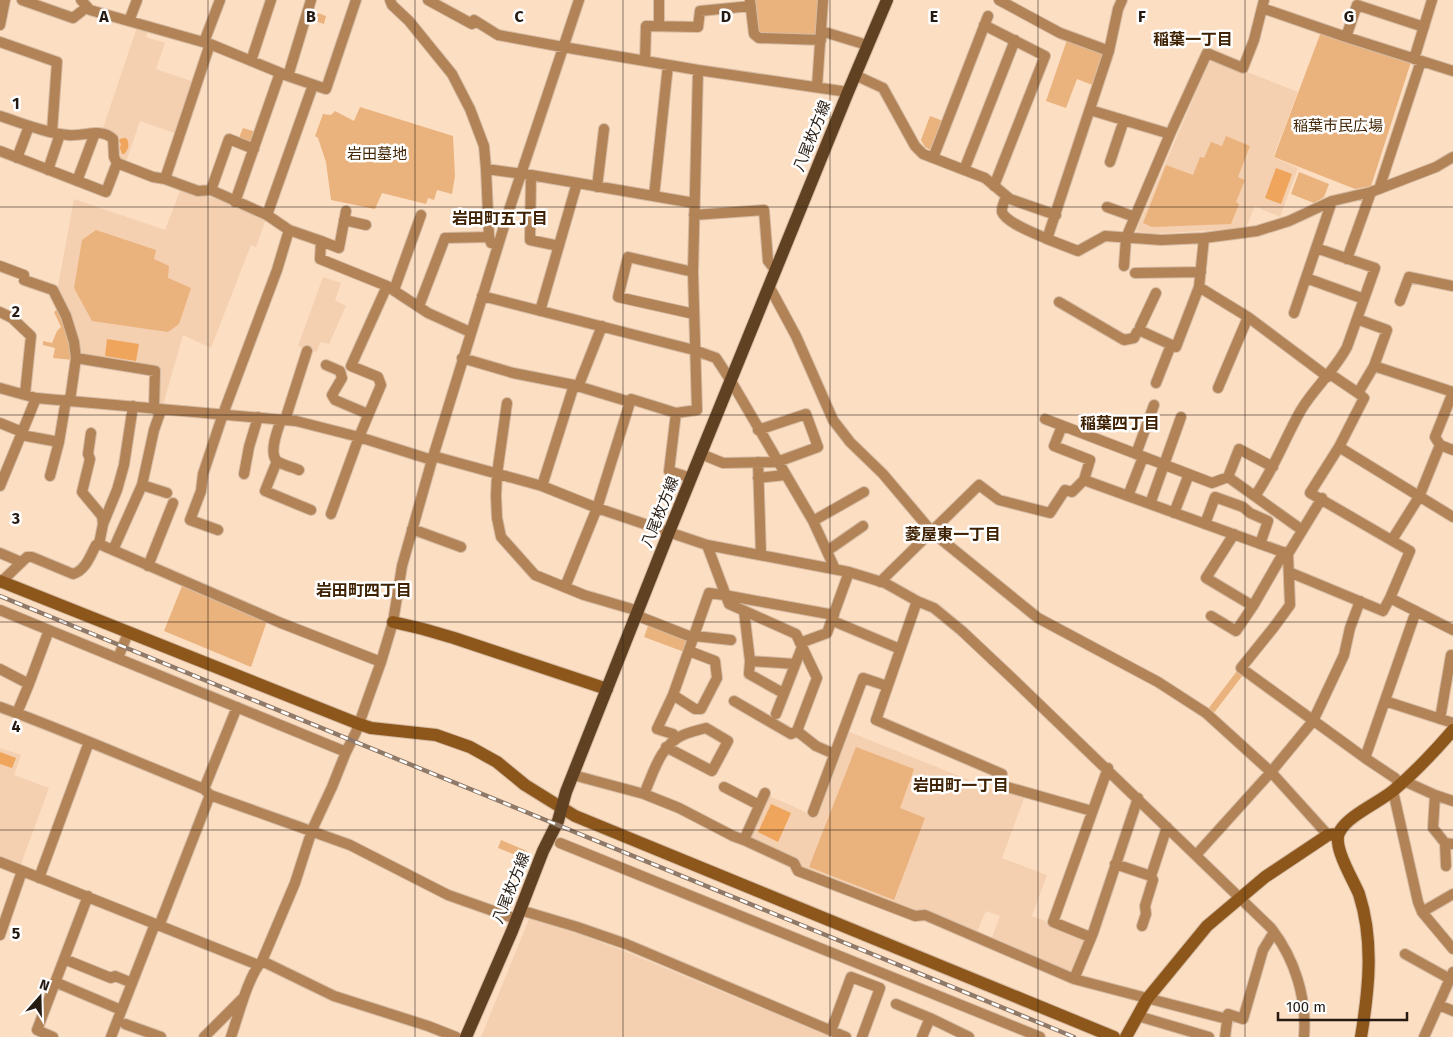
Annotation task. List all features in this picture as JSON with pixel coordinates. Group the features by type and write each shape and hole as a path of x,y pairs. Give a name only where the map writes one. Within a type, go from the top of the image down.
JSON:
{"main road":[{"name":"八尾枚方線","path":"466,1037 562,809 573,775 669,532 887,0"}],"street":[{"path":"0,25 5,0"},
{"path":"22,0 73,18 84,4 90,10 207,43 326,89 356,0"},
{"path":"129,21 137,0"},
{"path":"165,179 220,0"},
{"path":"251,60 271,0"},
{"path":"235,202 311,0"},
{"path":"390,0 392,5 409,21 452,74 470,109 484,146 488,237 495,254"},
{"path":"398,10 403,0"},
{"path":"428,0 472,24 474,20 498,35 563,48 698,70 848,92"},
{"path":"231,1037 245,995 295,883 312,830 359,724 381,662 394,622 402,566 432,458 495,254 526,174 579,0"},
{"path":"659,0 659,26"},
{"path":"817,87 822,0"},
{"path":"999,0 1060,33 1109,51"},
{"path":"1047,238 1109,51 1118,9 1122,0"},
{"path":"1348,258 1375,191 1418,60 1424,27 1432,0"},
{"path":"645,61 646,26 698,27 700,11 751,3 754,34 759,38 821,36 867,45"},
{"path":"1124,266 1126,238 1170,134 1207,54 1244,68 1254,40 1263,4 1346,37 1453,71"},
{"path":"1346,37 1357,5 1424,27"},
{"path":"933,158 986,21 1015,40 1045,56 994,186"},
{"path":"964,170 1015,40"},
{"path":"0,42 57,62 56,133 48,170"},
{"path":"654,196 668,65"},
{"path":"565,587 597,508 631,399 676,412 697,410 693,272 698,70"},
{"path":"855,75 883,88 915,146 923,154 985,178 1010,199 1056,215"},
{"path":"267,215 313,85"},
{"path":"1090,110 1170,134"},
{"path":"0,116 29,126 70,136 95,133 109,135 113,139 114,156 117,163 106,192 0,151"},
{"path":"1110,162 1124,120"},
{"path":"17,158 29,126"},
{"path":"597,187 604,129"},
{"path":"77,181 95,133"},
{"path":"211,190 229,140 254,148"},
{"path":"1006,196 1001,209 1003,214 1020,227 1078,250 1105,236 1161,240 1204,238 1257,231 1289,221 1332,201 1375,191 1436,167 1453,157"},
{"path":"117,163 152,177 165,179 198,191 211,190 267,215 290,230 339,248 345,216 366,225"},
{"path":"486,169 526,174 694,203"},
{"path":"526,174 530,240 559,246"},
{"path":"540,311 577,183"},
{"path":"1294,312 1332,201"},
{"path":"1107,207 1135,217"},
{"path":"694,215 764,210 768,261 772,266 777,267"},
{"path":"331,514 359,437 381,385 378,376 351,366 391,288 421,215"},
{"path":"218,530 190,520 201,491 203,474 223,414 290,230"},
{"path":"419,306 445,238 488,237"},
{"path":"1141,331 1176,347 1200,287 1204,238"},
{"path":"321,241 320,259 391,288 428,313 470,332"},
{"path":"1255,496 1273,467 1301,410 1342,358 1374,268 1316,248"},
{"path":"693,272 628,257 618,296 694,314"},
{"path":"0,266 24,275 24,280 53,290 70,328 76,358 50,476"},
{"path":"1135,273 1201,272"},
{"path":"1400,301 1409,277 1453,286"},
{"path":"1306,278 1364,299"},
{"path":"769,286 796,336 833,420 850,442 883,474 932,532 1038,618 1158,682 1206,713 1271,772 1333,834 1360,897 1368,935 1369,962 1362,1037"},
{"path":"1200,287 1248,317 1329,376 1358,392 1364,398 1339,447 1310,493 1322,498 1410,551 1390,598 1383,611 1289,572"},
{"path":"1141,331 1140,327 1156,294"},
{"path":"482,296 694,350 716,358 813,521 835,568"},
{"path":"1059,302 1124,340 1134,338 1137,332 1141,331"},
{"path":"0,312 12,318 31,336 25,394"},
{"path":"1218,388 1248,317"},
{"path":"1357,319 1387,330 1374,366 1358,392"},
{"path":"542,486 576,386 602,326"},
{"path":"1156,383 1171,345"},
{"path":"299,470 277,461 274,457 274,440 307,352"},
{"path":"76,358 155,371 158,409 142,485 113,550"},
{"path":"462,358 513,373 576,386 630,402"},
{"path":"326,366 340,371 342,378 332,396 335,400 368,414"},
{"path":"1374,366 1453,392 1435,437 1440,445 1453,450"},
{"path":"0,388 36,398 296,421 542,486 597,508 707,545 835,568 898,589 917,601 934,608 958,628 1108,768 1274,932 1284,945 1298,979 1305,1019 1304,1037"},
{"path":"0,486 36,398"},
{"path":"507,403 497,474 497,510 501,537 535,575 584,594 632,609 643,618 694,637 731,640"},
{"path":"1128,496 1154,405"},
{"path":"133,406 124,465 117,490 103,524 98,544 83,568 72,574 32,557 26,557 1,582 359,724 371,728 436,735 470,747 497,762 525,785 575,816 1114,1037"},
{"path":"676,412 669,471 691,478"},
{"path":"701,454 723,463 777,462 818,447 806,414 758,430"},
{"path":"1150,504 1181,417"},
{"path":"244,474 249,447 258,418"},
{"path":"1045,418 1212,483 1228,477 1239,449 1273,467"},
{"path":"0,423 21,433 59,442"},
{"path":"880,582 979,485 999,500 1050,513 1065,490 1072,492 1084,480 1090,460 1054,446 1062,426"},
{"path":"91,433 88,454 90,459 82,492 102,516 103,524"},
{"path":"1392,540 1418,497 1440,445"},
{"path":"1339,447 1453,518"},
{"path":"277,461 265,491 311,510"},
{"path":"758,462 761,555"},
{"path":"1174,513 1188,474"},
{"path":"758,478 785,475"},
{"path":"1228,477 1302,530"},
{"path":"1084,480 1286,553"},
{"path":"142,485 167,493"},
{"path":"813,521 864,492"},
{"path":"1205,524 1215,497 1243,507 1250,514 1268,521 1260,544"},
{"path":"1212,616 1236,631 1322,498"},
{"path":"148,566 173,503"},
{"path":"827,551 863,526"},
{"path":"412,529 461,547"},
{"path":"1234,534 1206,578 1253,606"},
{"path":"98,544 281,623 381,662"},
{"path":"707,545 724,595 729,604 796,634 817,678 797,731 791,734 734,701"},
{"path":"0,553 21,562"},
{"path":"1286,553 1289,572 1290,604 1274,627 1240,668 1394,778 1399,786 1418,902 1422,912 1453,949"},
{"path":"776,714 802,645 827,633 849,572"},
{"path":"677,738 673,734 657,729 673,695 709,593 834,618 900,648"},
{"path":"1390,598 1453,630"},
{"path":"917,601 876,720 1002,774"},
{"path":"1196,855 1271,772 1312,721 1344,655 1350,628 1360,601"},
{"path":"0,610 346,752"},
{"path":"744,611 750,661 749,674 783,693"},
{"path":"1365,758 1416,611"},
{"path":"394,622 431,631 607,689"},
{"path":"17,713 50,630"},
{"path":"118,658 128,633"},
{"path":"673,695 695,709 701,709 717,678 715,661 689,651"},
{"path":"1440,720 1451,655"},
{"path":"750,661 796,664"},
{"path":"0,669 29,684"},
{"path":"814,812 863,678 887,686"},
{"path":"1385,701 1453,723"},
{"path":"0,707 60,729 207,792 350,845 448,895 518,915 577,927 626,944 846,1037"},
{"path":"110,1037 157,925 237,707"},
{"path":"644,794 666,747 683,734 706,728 728,741 712,771 666,747"},
{"path":"1126,1037 1147,999 1207,926 1265,877 1333,834 1399,786 1453,730"},
{"path":"797,731 816,746 832,753"},
{"path":"39,878 89,742"},
{"path":"1090,937 1053,922 1108,768"},
{"path":"573,775 644,794 679,808 732,836 794,863 798,872 915,916 925,915 1074,978 1227,1019"},
{"path":"1399,786 1453,801"},
{"path":"724,787 760,806"},
{"path":"1007,788 1092,811"},
{"path":"744,840 765,793"},
{"path":"1435,795 1432,828 1449,843 1446,866"},
{"path":"1074,978 1093,933 1138,798"},
{"path":"1142,926 1146,914 1145,906 1153,880 1151,876 1167,827"},
{"path":"560,843 1040,1037"},
{"path":"0,862 157,925 260,963 334,996 428,1026 456,1037"},
{"path":"1115,864 1151,876"},
{"path":"0,935 3,920 22,871"},
{"path":"1422,912 1453,894"},
{"path":"53,1037 37,1030 88,896"},
{"path":"1225,1037 1228,1014 1243,1019 1263,950 1274,932"},
{"path":"1405,954 1451,975 1424,1037"},
{"path":"64,959 111,978 115,976 132,983"},
{"path":"831,1031 851,977 880,988 862,1037"},
{"path":"55,982 121,1010"},
{"path":"204,1037 245,995"},
{"path":"896,1004 969,1037"},
{"path":"1439,1005 1453,1011"},
{"path":"1138,1016 1209,1037"},
{"path":"922,1037 930,1018"},
{"path":"125,1024 161,1037"}],"shaded area":[{"path":"137,27 148,31 146,37 165,43 156,69 194,82 177,134 140,121 126,162 118,159 114,134 103,128"},
{"path":"1211,58 1298,92 1273,157 1298,168 1280,217 1255,206 1246,228 1152,234 1136,231"},
{"path":"126,138 128,146 126,152 122,154 119,141"},
{"path":"1276,168 1292,174 1281,204 1265,198"},
{"path":"181,188 223,201 266,219 256,247 251,245 211,348 183,335 163,405 155,404 156,369 78,357 57,291 74,199 165,230"},
{"path":"323,277 341,283 335,300 346,306 329,344 321,342 316,352 298,346"},
{"path":"107,339 139,344 136,361 105,356"},
{"path":"847,731 999,792 1025,796 1002,858 1047,875 1032,916 1084,936 1086,939 1072,973 991,940 1000,916 986,911 976,934 968,931 962,925 926,911 915,913 799,870 748,839 767,795 810,814 814,818 836,758 840,755"},
{"path":"0,748 21,755 14,775 49,788 20,867 0,859"},
{"path":"0,752 16,758 12,768 0,764"},
{"path":"771,804 791,813 778,842 758,832"},
{"path":"529,919 624,951 831,1037 481,1037"}],"green space":[{"path":"754,0 819,0 818,31 814,37 761,34 758,30"},
{"path":"312,11 326,16 324,24 309,19"},
{"name":"稲葉市民広場","path":"1321,32 1411,62 1371,186 1355,189 1274,157"},
{"path":"1068,37 1107,52 1095,86 1077,79 1066,108 1046,101"},
{"name":"岩田墓地","path":"360,107 453,136 455,176 452,194 437,190 434,200 428,198 426,204 382,193 375,209 331,200 326,162 318,138 315,136 323,114 331,115 335,111 354,121"},
{"path":"930,116 943,121 932,151 925,147 921,140"},
{"path":"243,128 256,132 252,143 239,138"},
{"path":"1226,136 1250,146 1238,177 1245,180 1236,202 1239,204 1231,224 1152,227 1143,223 1166,165 1193,175 1200,157 1204,158 1211,142 1222,146"},
{"path":"1299,172 1329,184 1324,197 1314,203 1291,194"},
{"path":"96,230 156,250 154,259 169,266 168,278 191,288 179,324 168,332 92,321 74,288 82,240"},
{"path":"59,308 69,328 73,360 53,358 55,348 43,345 43,341 52,343 57,331 61,327 54,312"},
{"path":"182,586 267,621 251,667 164,631"},
{"path":"649,623 692,639 687,653 644,637"},
{"path":"1237,671 1243,675 1213,714 1208,709"},
{"path":"856,747 914,769 900,808 925,818 894,900 809,867"},
{"path":"501,840 527,851 528,860 498,848"}],"railway":[{"path":"0,596 1074,1037"}],"district":[{"name":"稲葉一丁目","path":"1193,39"},
{"name":"岩田町五丁目","path":"500,218"},
{"name":"稲葉四丁目","path":"1120,423"},
{"name":"菱屋東一丁目","path":"953,534"},
{"name":"岩田町四丁目","path":"364,590"},
{"name":"岩田町一丁目","path":"961,785"}]}
